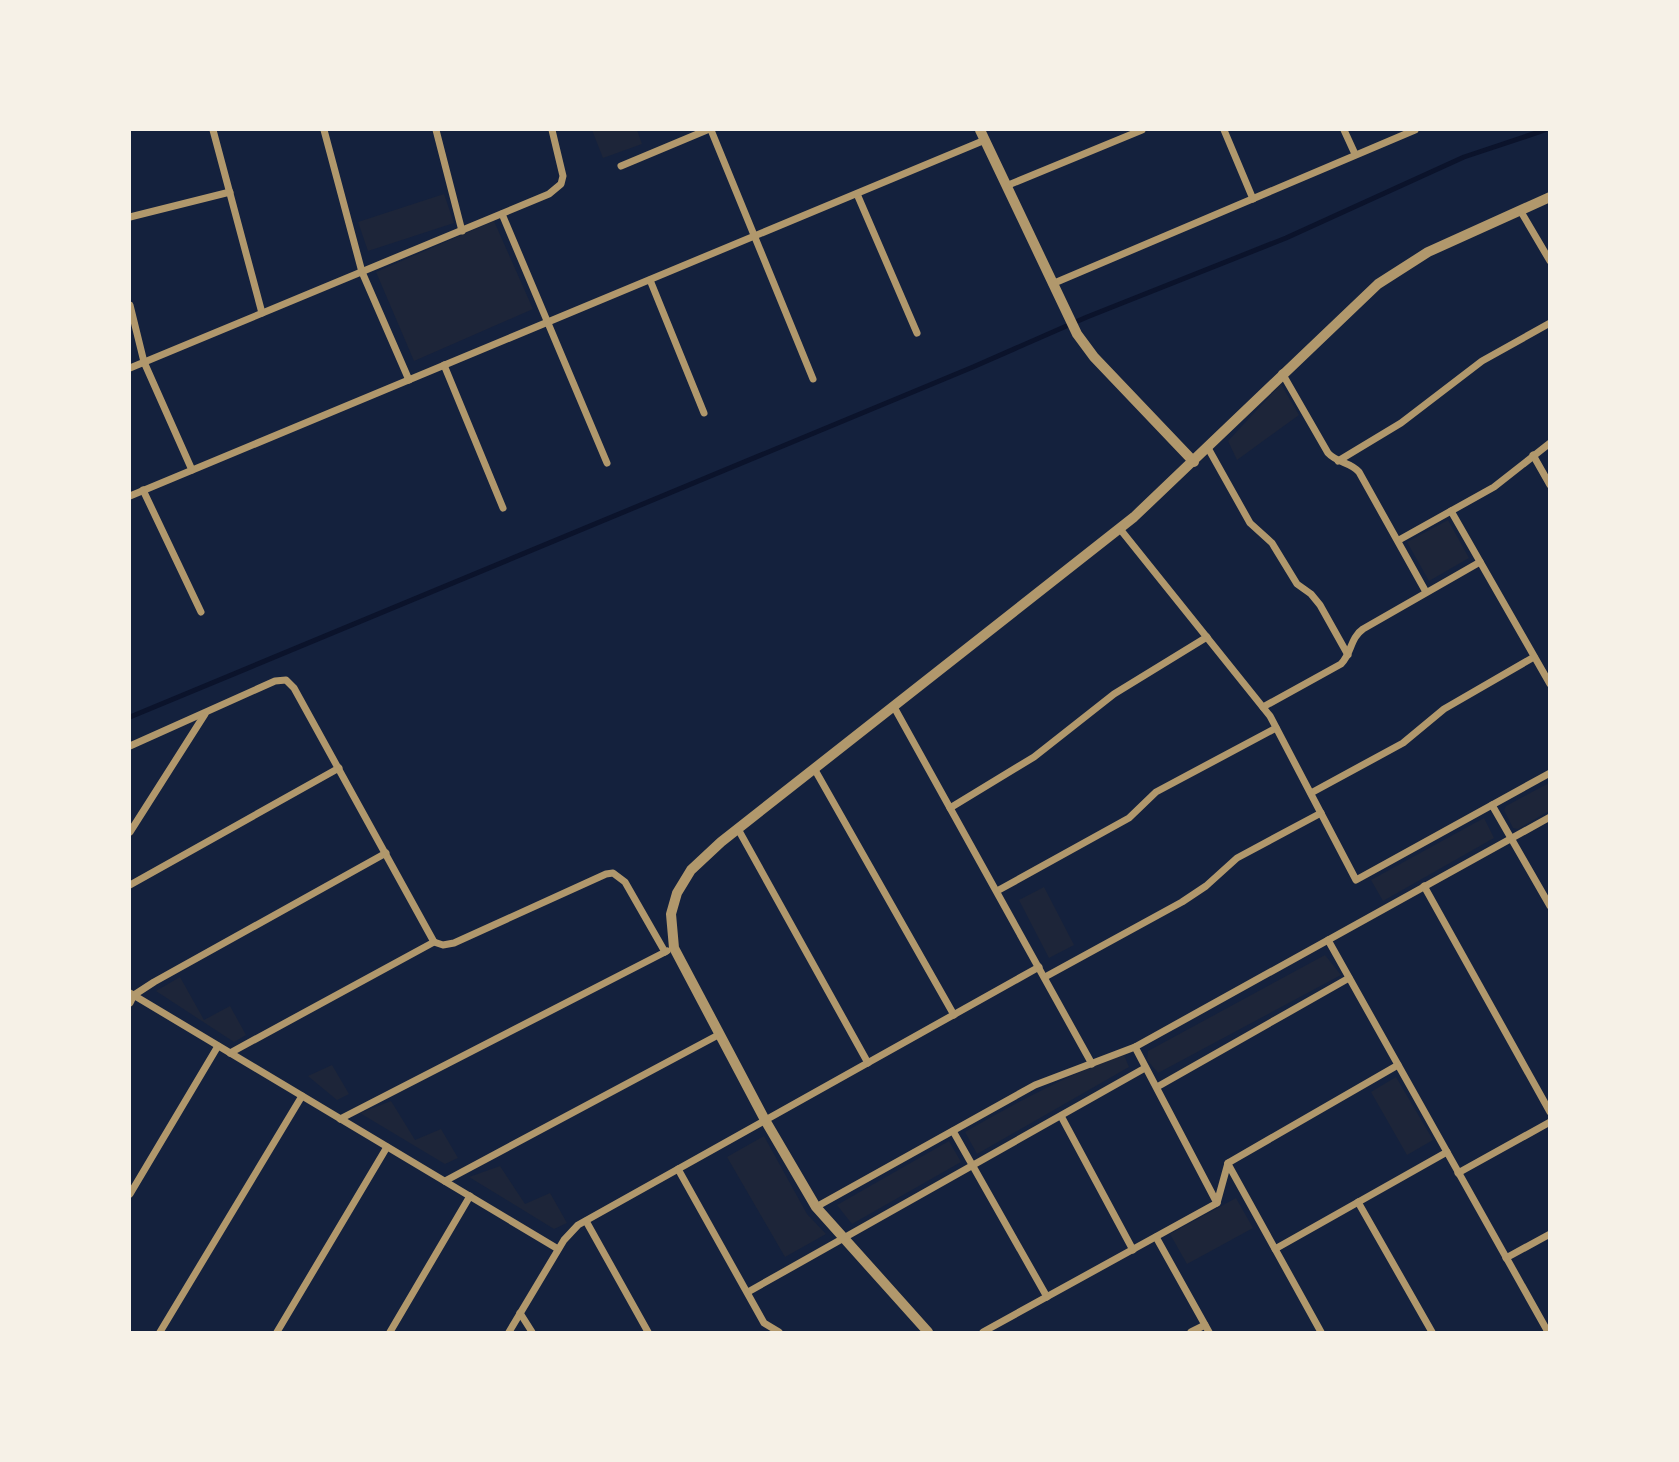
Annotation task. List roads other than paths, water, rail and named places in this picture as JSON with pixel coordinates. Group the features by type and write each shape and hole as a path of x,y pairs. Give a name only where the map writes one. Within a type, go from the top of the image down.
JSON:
{"street":[{"path":"213,130 262,313"},
{"path":"324,130 362,272 409,380"},
{"path":"436,130 462,230"},
{"path":"130,368 549,194 561,184 562,170 552,130"},
{"path":"621,166 709,130 813,379"},
{"path":"979,130 1077,334 1094,357 1194,462"},
{"path":"1006,186 1142,130"},
{"path":"1224,130 1253,199"},
{"path":"1344,130 1355,154"},
{"path":"1052,284 1415,130"},
{"path":"130,496 985,141"},
{"path":"130,217 230,192"},
{"path":"857,194 917,333"},
{"path":"670,950 671,914 677,892 699,861 1120,529 1194,462 1356,303 1403,266 1549,197"},
{"path":"1520,210 1549,261"},
{"path":"502,214 607,463"},
{"path":"650,279 704,413"},
{"path":"130,305 144,362 192,470"},
{"path":"1338,461 1401,422 1482,361 1549,323"},
{"path":"444,365 503,508"},
{"path":"1282,373 1328,453 1338,461 1355,467 1359,472 1426,592"},
{"path":"1399,540 1506,480 1549,443"},
{"path":"1208,448 1250,523 1272,543 1297,584 1320,605 1348,655"},
{"path":"1533,455 1549,485"},
{"path":"143,490 201,612"},
{"path":"1451,511 1549,684"},
{"path":"1120,529 1264,707 1356,880 1549,773"},
{"path":"1264,707 1336,668 1348,655 1353,638 1358,632 1480,562"},
{"path":"950,808 1034,757 1114,694 1207,637"},
{"path":"1311,793 1403,743 1436,714 1534,657"},
{"path":"130,746 286,680 294,688 434,942 443,945 454,943 613,873 625,882 670,950 816,1207 928,1332"},
{"path":"894,707 1092,1064"},
{"path":"130,832 205,714"},
{"path":"997,891 1129,818 1156,792 1276,728"},
{"path":"130,885 339,768"},
{"path":"815,770 954,1015"},
{"path":"1492,805 1549,906"},
{"path":"1045,977 1182,902 1206,886 1237,858 1321,813"},
{"path":"816,1207 1035,1085 1135,1047 1549,817"},
{"path":"738,829 868,1063"},
{"path":"130,1003 132,994 386,853"},
{"path":"1424,886 1549,1112"},
{"path":"1328,940 1548,1332"},
{"path":"230,1053 434,942"},
{"path":"341,1119 670,950"},
{"path":"509,1332 569,1233 586,1221 1039,967"},
{"path":"1157,1087 1349,978"},
{"path":"132,994 558,1249"},
{"path":"445,1181 720,1034"},
{"path":"130,1194 218,1046"},
{"path":"1135,1047 1217,1203"},
{"path":"983,1332 1217,1203 1228,1163 1398,1065"},
{"path":"748,1292 1145,1069"},
{"path":"160,1332 302,1096"},
{"path":"1061,1116 1133,1250"},
{"path":"1458,1172 1549,1122"},
{"path":"953,1131 1047,1297"},
{"path":"277,1332 387,1147"},
{"path":"1275,1249 1447,1152"},
{"path":"1228,1163 1321,1332"},
{"path":"678,1169 764,1323 779,1332"},
{"path":"390,1332 470,1196"},
{"path":"1358,1202 1432,1332"},
{"path":"586,1221 648,1332"},
{"path":"1506,1258 1549,1234"},
{"path":"1156,1237 1207,1329 1191,1332"},
{"path":"520,1313 532,1332"}],"waterway":[{"path":"130,717 973,367 1087,317 1286,238 1464,157 1545,130"}]}
